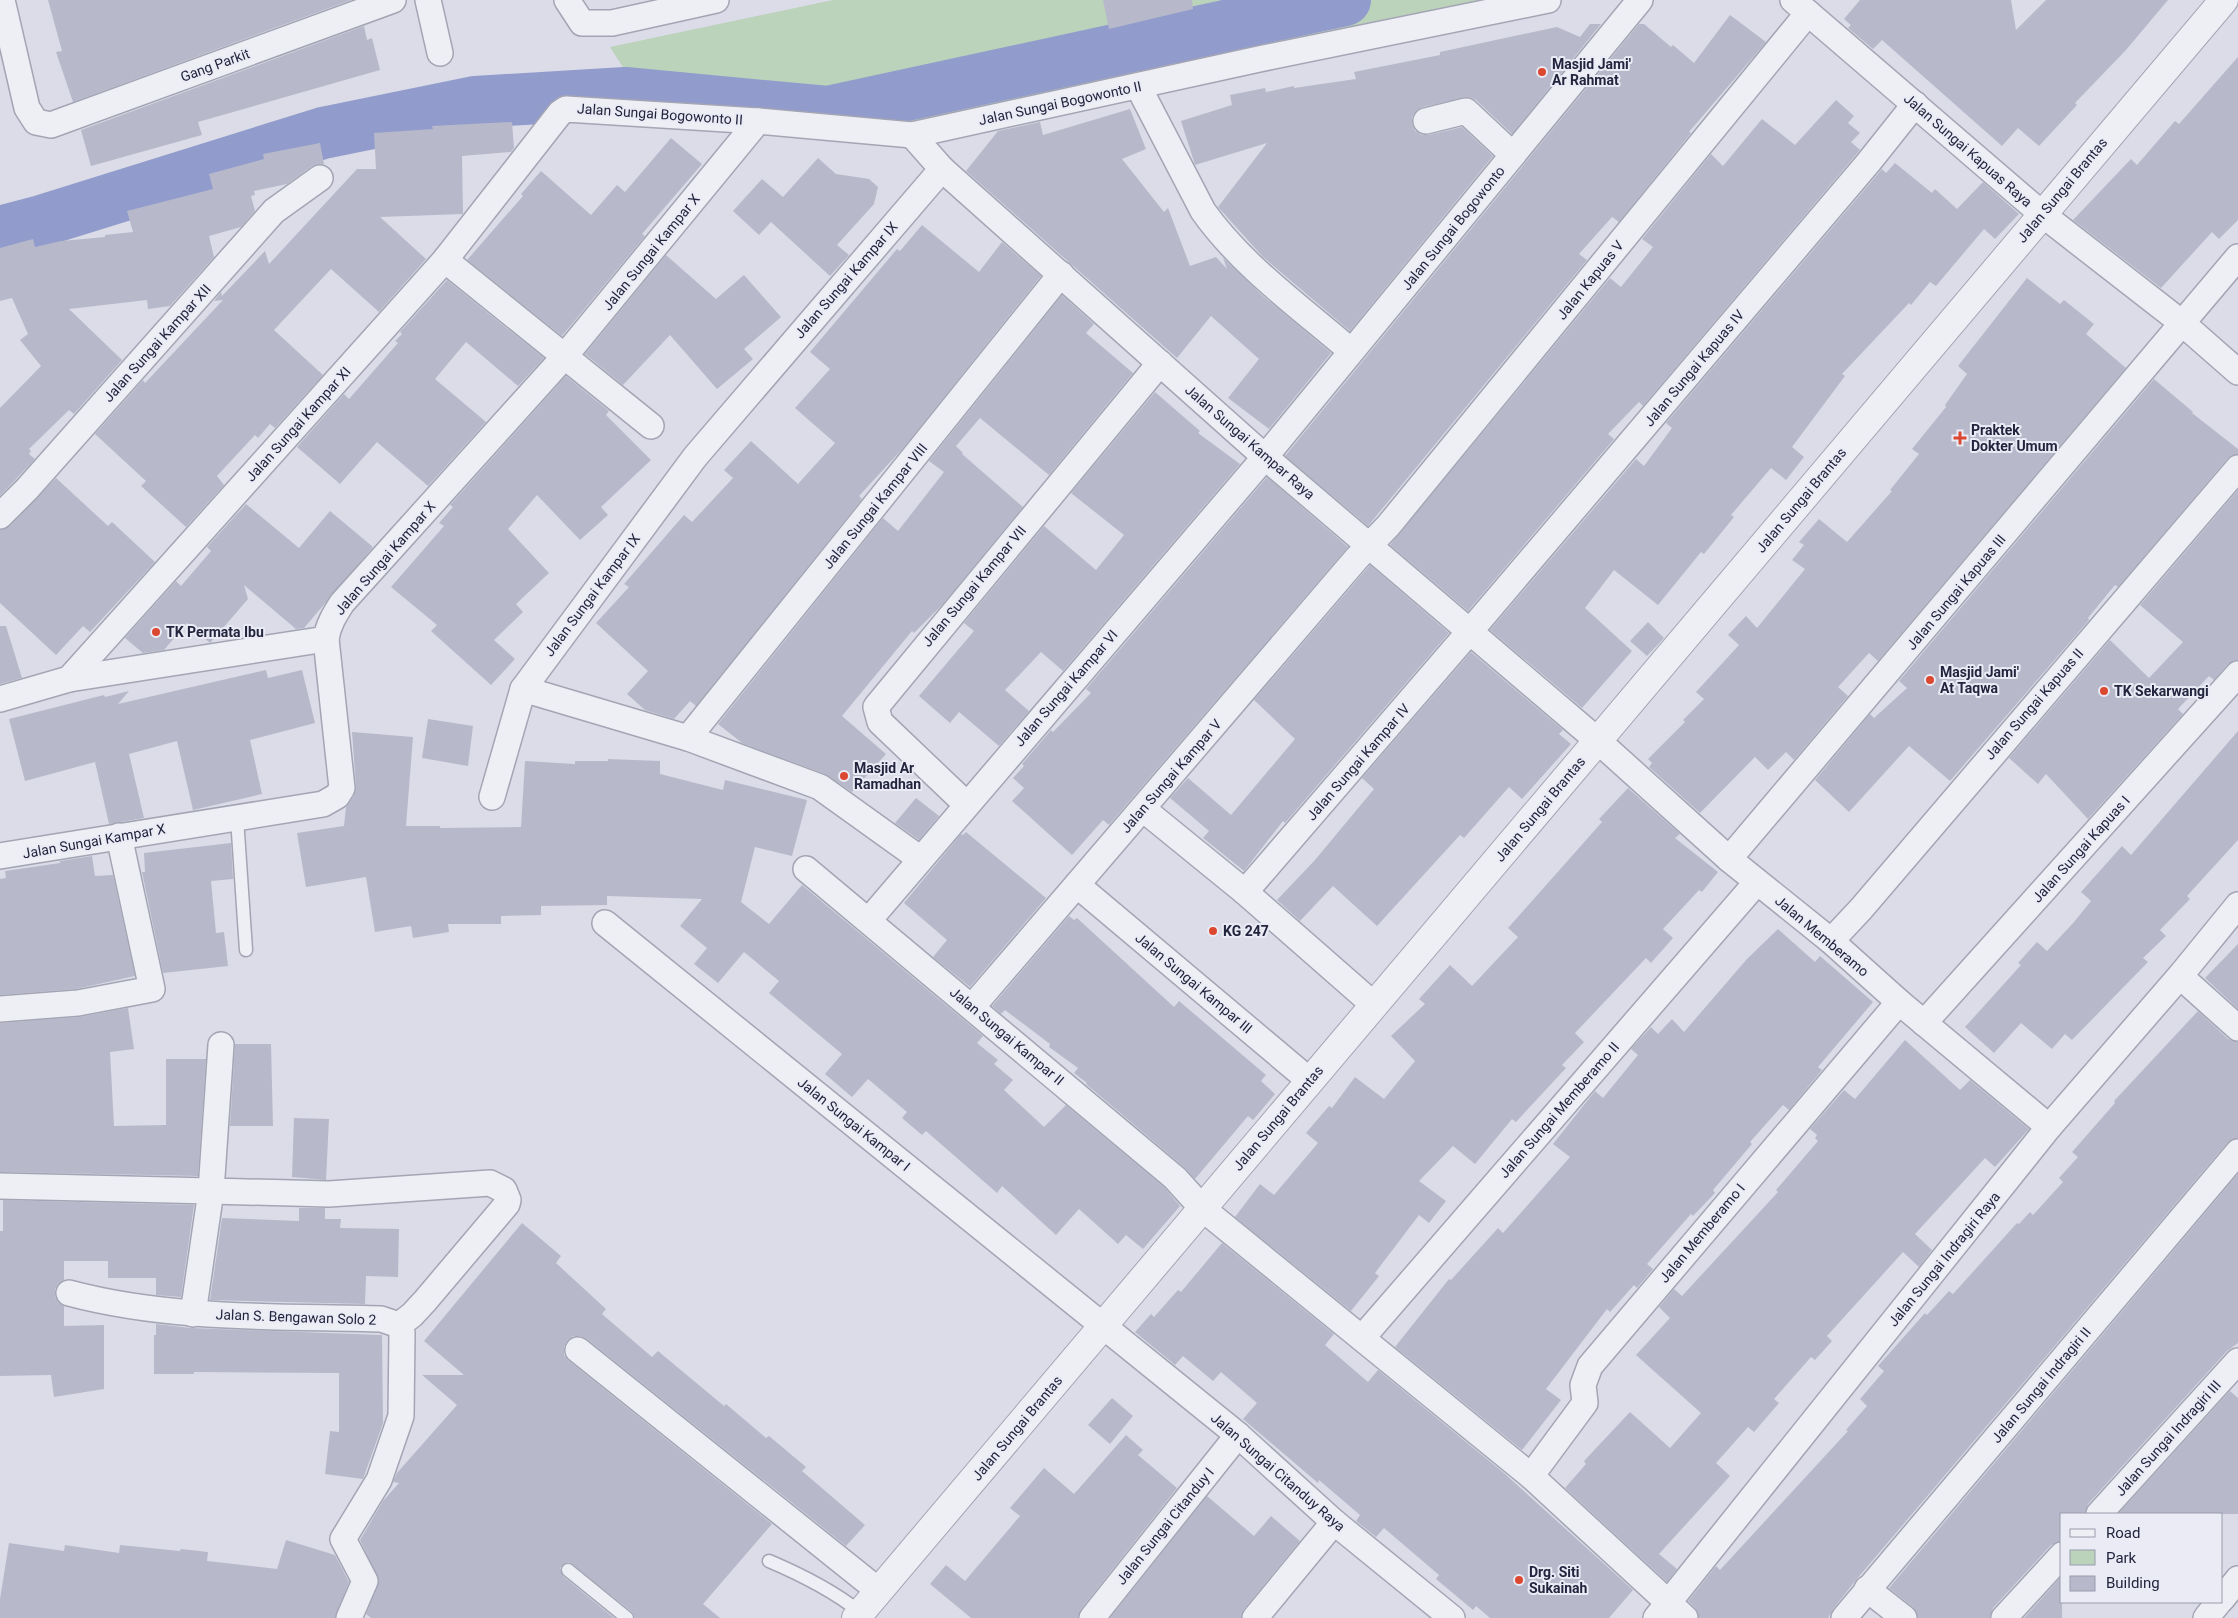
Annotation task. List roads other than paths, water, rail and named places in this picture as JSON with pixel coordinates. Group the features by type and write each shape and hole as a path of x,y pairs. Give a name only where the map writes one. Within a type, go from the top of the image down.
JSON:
{"street":[{"name":"Gang Parkit","path":"2,0 27,108 36,122 51,125 393,0"},
{"path":"428,0 440,54"},
{"path":"567,0 582,23 612,23 716,0"},
{"name":"Jalan Sungai Bogowonto II","path":"566,108 758,121 912,135 1548,0"},
{"name":"Jalan Sungai Bogowonto","path":"1265,457 1640,0"},
{"name":"Jalan Sungai Brantas","path":"858,1615 2224,0"},
{"name":"Jalan Sungai Kapuas Raya","path":"1801,7 2042,214 2182,323 2238,372"},
{"name":"Jalan Kapuas V","path":"1371,546 1801,7"},
{"path":"1138,86 1210,221 1241,255 1351,351"},
{"name":"Jalan Sungai Kapuas IV","path":"1470,631 1868,163 1915,104"},
{"name":"Jalan Sungai Kampar XI","path":"69,679 445,260 560,113 566,108"},
{"path":"1426,121 1466,111 1513,155"},
{"name":"Jalan Sungai Kampar X","path":"0,856 330,802 340,792 326,639 328,628 342,603 564,358 758,121"},
{"name":"Jalan Sungai Kampar Raya","path":"912,135 942,169 1265,457 1598,740"},
{"name":"Jalan Sungai Kampar IX","path":"523,688 696,457 942,169"},
{"name":"Jalan Sungai Kampar XII","path":"0,516 27,489 274,211 320,178"},
{"name":"Jalan Sungai Kapuas III","path":"1729,859 2238,257"},
{"path":"445,260 564,358 651,426"},
{"name":"Jalan Sungai Kampar VIII","path":"688,738 1061,274"},
{"name":"Jalan Sungai Kampar VII","path":"966,804 880,722 876,706 1160,363"},
{"name":"Jalan Sungai Kampar VI","path":"869,920 919,858 1265,457"},
{"name":"Jalan Sungai Kapuas II","path":"1831,942 2238,468"},
{"name":"Jalan Sungai Kampar V","path":"972,1007 1351,565 1371,546"},
{"name":"Jalan Sungai Kampar IV","path":"1245,892 1470,631"},
{"path":"0,699 69,679 326,639"},
{"name":"Jalan Sungai Kapuas I","path":"1924,1023 2238,674"},
{"path":"492,797 523,688 688,738 820,787 919,858"},
{"name":"Jalan Memberamo","path":"1598,740 1729,859 1831,942 1899,1002 2049,1127"},
{"path":"1143,809 1245,892 1374,1005"},
{"path":"0,1009 78,1003 152,989 119,836"},
{"name":"Jalan Sungai Kampar II","path":"806,868 1175,1178 1203,1209 1531,1476 1670,1613"},
{"name":"Jalan Sungai Memberamo II","path":"1362,1338 1757,882"},
{"name":"Jalan Sungai Kampar III","path":"1077,885 1310,1081"},
{"name":"Jalan Sungai Indragiri Raya","path":"1670,1613 2049,1127 2180,976 2238,905"},
{"name":"Jalan Sungai Kampar I","path":"606,923 1103,1326"},
{"path":"2180,976 2238,1028"},
{"name":"Jalan Memberamo I","path":"1531,1476 1585,1403 1583,1385 1590,1366 1899,1002"},
{"path":"193,1314 211,1191 221,1045"},
{"name":"Jalan Sungai Indragiri II","path":"1844,1618 2238,1152"},
{"path":"0,1186 329,1194 480,1183 498,1185 507,1195 507,1204 418,1309 399,1325 402,1333 401,1416 379,1480 343,1539 365,1581 349,1618"},
{"name":"Jalan S. Bengawan Solo 2","path":"69,1293 96,1300 193,1314 381,1319 399,1325"},
{"name":"Jalan Sungai Citanduy Raya","path":"1103,1326 1238,1435 1436,1613"},
{"path":"578,1350 879,1591"},
{"name":"Jalan Sungai Indragiri III","path":"2100,1513 2238,1361"},
{"name":"Jalan Sungai Citanduy I","path":"1092,1618 1238,1435"},
{"path":"1255,1618 1334,1522"},
{"path":"2004,1618 2060,1557"},
{"path":"2223,1598 2238,1579"},
{"path":"1867,1589 1904,1618"},
{"path":"2206,1618 2218,1603"}],"lane":[{"path":"237,818 246,950"},
{"path":"769,1561 806,1577 839,1596 858,1615"},
{"path":"568,1570 627,1618"}],"waterway":[{"path":"0,232 323,133 475,102 625,93 828,112 1345,0"}],"place":[{"name":"Masjid Jami' Ar Rahmat","path":"1542,72"},
{"name":"Praktek Dokter Umum","path":"1960,438"},
{"name":"TK Permata Ibu","path":"156,632"},
{"name":"Masjid Jami' At Taqwa","path":"1930,680"},
{"name":"TK Sekarwangi","path":"2104,691"},
{"name":"Masjid Ar Ramadhan","path":"844,776"},
{"name":"KG 247","path":"1213,931"},
{"name":"Drg. Siti Sukainah","path":"1519,1580"}]}
